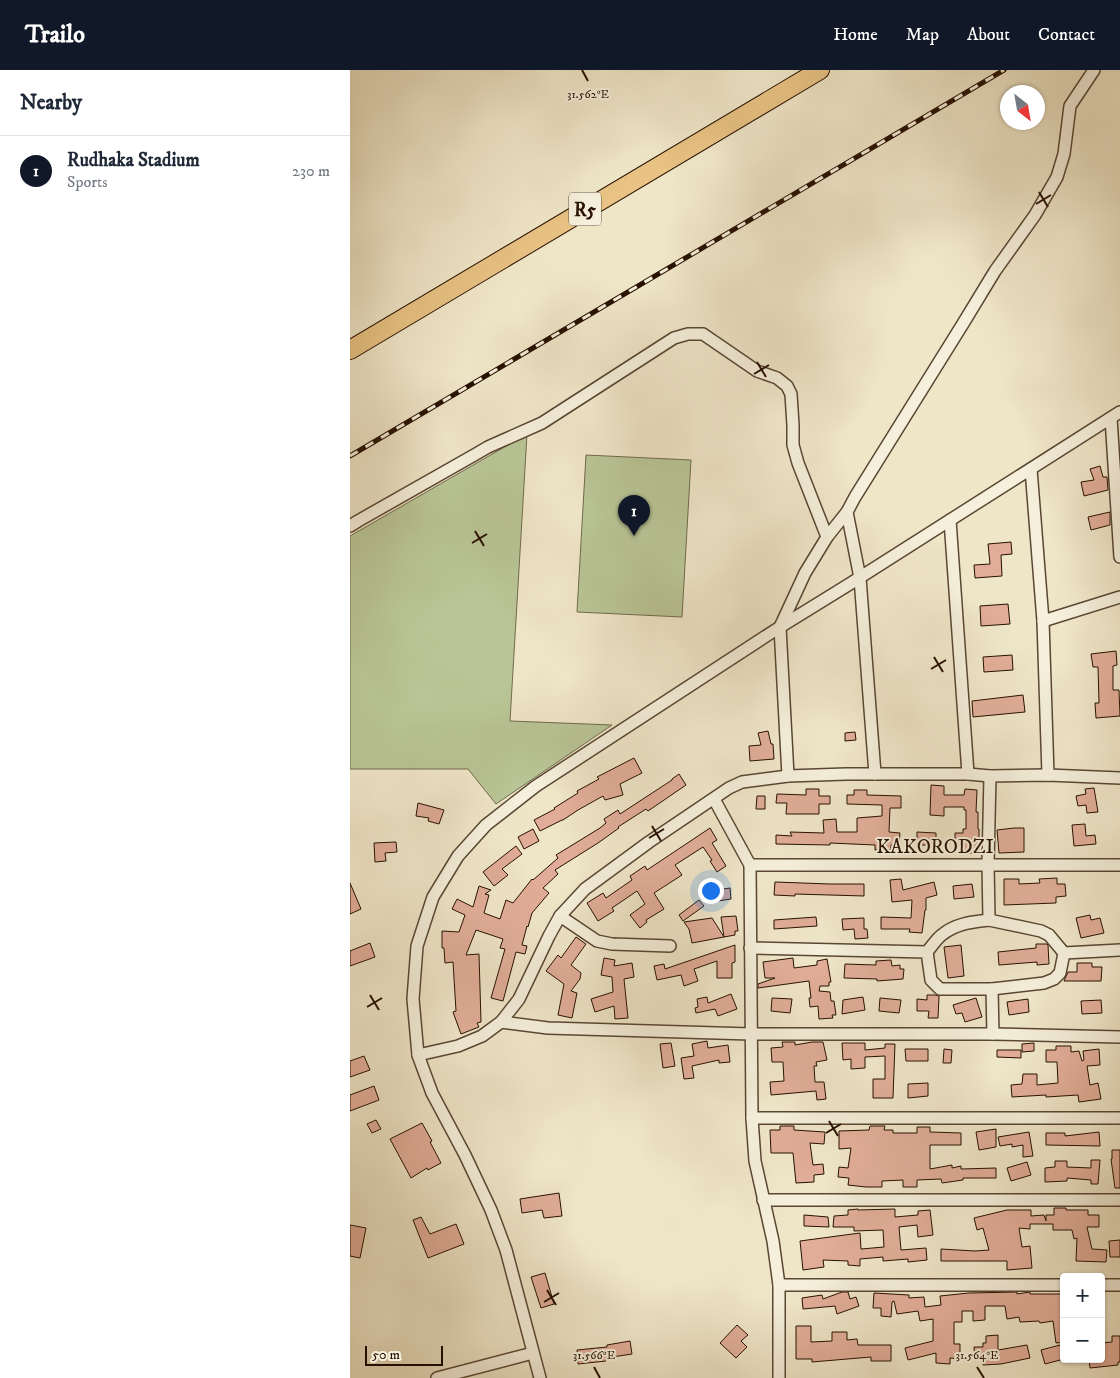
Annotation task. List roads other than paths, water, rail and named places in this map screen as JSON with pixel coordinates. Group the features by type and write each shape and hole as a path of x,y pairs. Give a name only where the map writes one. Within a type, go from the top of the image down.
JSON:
{"highway":[{"name":"R5","path":"350,350 820,70"}],"street":[{"path":"788,776 780,627 805,573 827,537 847,512 995,271 1035,215 1057,177 1064,154 1070,106 1094,70"},
{"path":"350,526 488,447 542,423 674,338 688,334 703,334 757,371 778,378 787,386 791,394 793,445 798,463 827,537"},
{"path":"540,1378 506,1250 492,1210 432,1093 418,1055 412,999 417,946 433,897 458,856 486,825 536,786 780,627 1116,415"},
{"path":"1116,415 1120,557"},
{"path":"1031,469 1043,621 1048,775"},
{"path":"847,512 860,578 875,774"},
{"path":"950,520 968,774"},
{"path":"1043,621 1120,597"},
{"path":"418,1055 458,1046 482,1036 501,1022 519,998 560,916 585,888 729,788 742,782 788,776 875,774 1048,775 1120,778"},
{"path":"989,920 990,776"},
{"path":"714,799 750,865 752,1118 755,1161 773,1241 779,1285 779,1378"},
{"name":"KAKORODZI","path":"750,865 1120,865"},
{"path":"560,916 597,941 612,944 670,946"},
{"path":"750,948 927,952 943,934 955,927 968,922 989,920 1040,931 1049,935 1064,953"},
{"path":"1064,953 1120,950"},
{"path":"927,952 931,980 940,988 992,989 1054,979 1060,973 1064,953"},
{"path":"992,989 993,1034"},
{"path":"501,1022 548,1028 751,1034 993,1034 1120,1037"},
{"path":"752,1118 1120,1118"},
{"path":"763,1200 1120,1200"},
{"path":"779,1285 1060,1285"},
{"path":"1105,1285 1120,1285"},
{"path":"437,1378 533,1354"}],"railway":[{"path":"350,456 1004,70"}],"place":[{"name":"Rudhaka Stadium","path":"634,536"}]}
